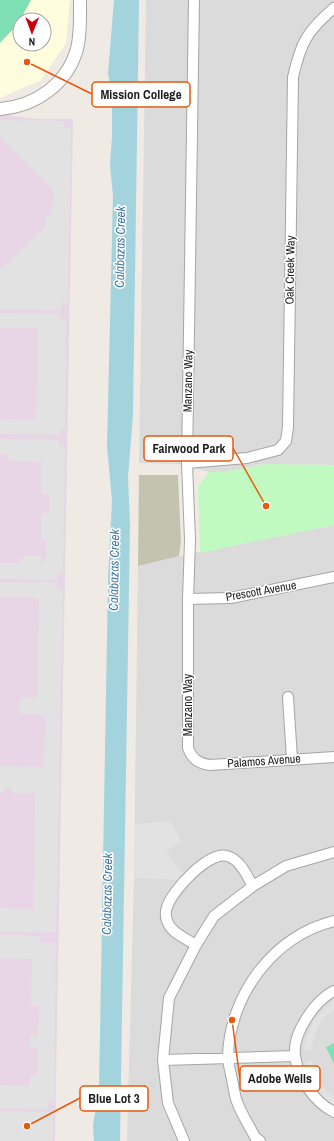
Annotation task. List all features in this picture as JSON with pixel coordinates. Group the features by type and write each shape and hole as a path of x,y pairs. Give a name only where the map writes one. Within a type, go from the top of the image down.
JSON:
{"street":[{"path":"0,109 20,106 38,98 53,87 67,71 79,40 80,0"},
{"name":"Manzano Way","path":"194,0 187,463 190,540 188,599 188,748 194,760"},
{"name":"Oak Creek Way","path":"187,463 247,458 278,450 286,441 288,427 293,77 302,42 311,30 334,8"},
{"name":"Prescott Avenue","path":"188,599 231,598 334,577"},
{"path":"288,697 292,759"},
{"name":"Palamos Avenue","path":"194,760 201,764 210,765 334,757"},
{"path":"184,1141 168,1103 163,1060 169,998 196,945 214,916 253,886 286,866 334,852"},
{"path":"196,945 173,930 168,925 166,916 167,906 179,889 196,870 208,860 227,856 234,859 245,871 253,886"},
{"path":"260,1141 255,1136 236,1100 228,1058 231,1031 237,1013 245,992 272,955 290,940 308,929 334,921"},
{"path":"334,991 325,995 313,1008 298,1037 295,1056 305,1085 328,1109 334,1112"},
{"path":"163,1060 295,1056"}],"shaded area":[{"path":"0,0 70,0 66,43 41,80 0,98"},
{"path":"146,0 334,0 334,465 265,464 224,472 209,472 177,464 139,463"},
{"path":"0,114 38,119 73,119 55,1141 0,1141"},
{"path":"0,120 64,121 64,128 71,128 68,302 61,303 61,310 0,309 0,270 46,226 45,216 52,216 53,189 0,137"},
{"path":"0,313 60,314 60,320 66,321 65,429 59,429 59,435 0,434 0,419 36,420 38,328 0,328"},
{"path":"0,439 59,440 59,446 65,446 63,573 57,573 57,580 0,579 0,563 18,563 21,562 23,556 41,556 41,562 45,562 47,540 41,539 41,513 49,513 49,494 42,494 42,462 9,461 9,455 0,454"},
{"path":"139,475 178,475 181,542 179,556 138,566"},
{"path":"334,525 334,1141 127,1141 134,878 138,566 179,556"},
{"path":"0,582 56,582 57,589 63,589 56,932 0,931 0,908 34,909 35,793 11,793 11,787 5,787 4,793 0,793 0,766 44,767 45,715 19,714 20,698 37,698 39,598 0,597"},
{"path":"169,821 182,841 166,852 183,874 179,880 134,878 135,824"},
{"path":"0,935 40,936 40,943 56,943 54,1101 48,1101 47,1109 0,1108 0,1085 29,1086 30,1075 37,1075 37,1047 30,1047 30,1036 38,1036 39,1006 31,1006 32,959 0,958"},
{"path":"334,1000 334,1009 324,1018 316,1030 311,1050 304,1050 305,1042 314,1020"},
{"path":"312,1061 317,1077 322,1086 334,1098 334,1106 319,1093 311,1080 305,1062"},
{"path":"0,1111 53,1112 53,1141 0,1141"}],"green space":[{"path":"0,0 31,0 24,12 12,12 12,30 0,43"},
{"path":"265,464 334,465 334,525 200,553 198,487 209,472 224,472"},
{"path":"334,1043 334,1064 326,1047"}],"water":[{"name":"Calabazas Creek","path":"114,0 139,0 133,415 128,477 130,526 120,1141 94,1141 93,1125 99,1090 108,579 112,501 107,446 113,196 110,165 112,136 112,92 108,74"}],"place":[{"name":"Mission College","path":"27,62"},
{"name":"Fairwood Park","path":"266,506"},
{"name":"Adobe Wells","path":"232,1020"},
{"name":"Blue Lot 3","path":"27,1126"}]}
